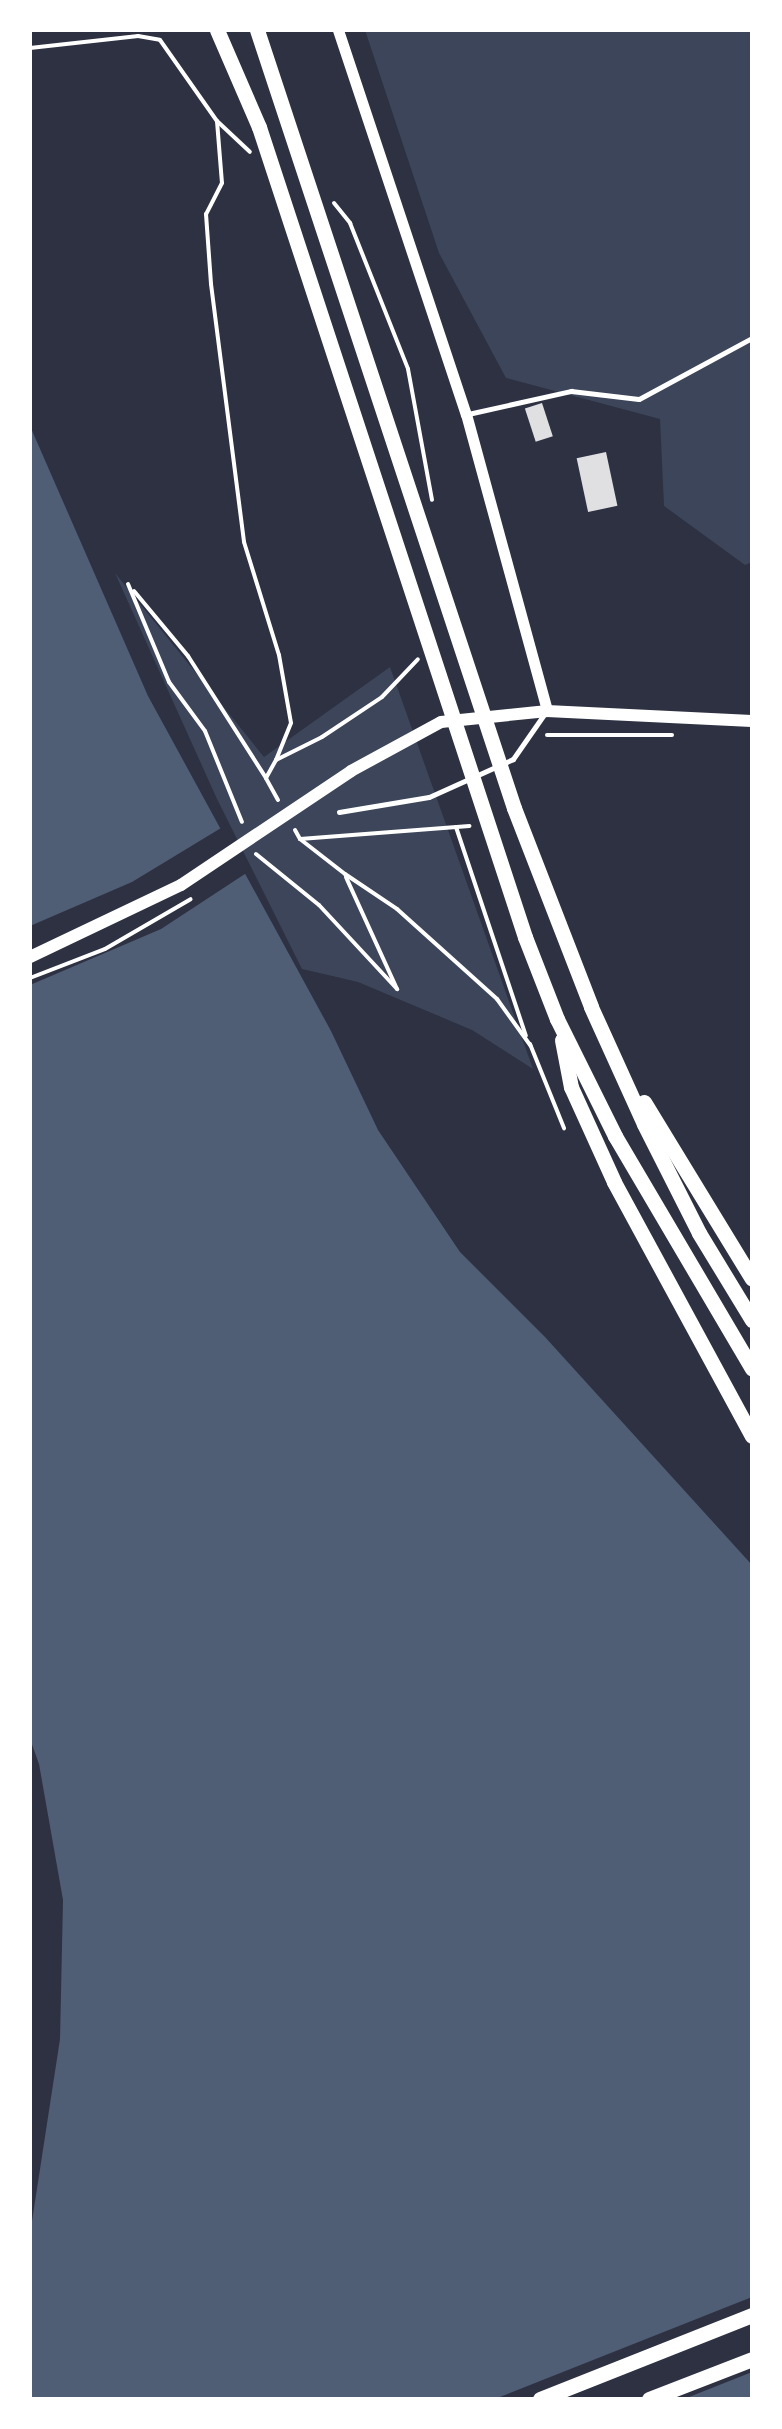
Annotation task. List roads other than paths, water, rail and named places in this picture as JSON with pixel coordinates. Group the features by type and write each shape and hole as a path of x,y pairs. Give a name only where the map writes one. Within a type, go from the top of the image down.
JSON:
{"main road":[{"path":"217,30 259,128 519,920 557,1019 615,1136 752,1369"},
{"path":"256,30 514,808 591,1007 699,1234 752,1320"},
{"path":"30,957 181,885 351,771 442,722 547,711 752,721"},
{"path":"591,1007 676,1159 752,1279"},
{"path":"557,1019 572,1087 614,1182 752,1436"},
{"path":"540,2399 752,2315"},
{"path":"649,2399 752,2359"}],"street":[{"path":"338,30 466,414 547,711"}],"lane":[{"path":"466,414 571,392 639,399 752,338"},
{"path":"339,812 428,797 513,759 547,711"}]}
